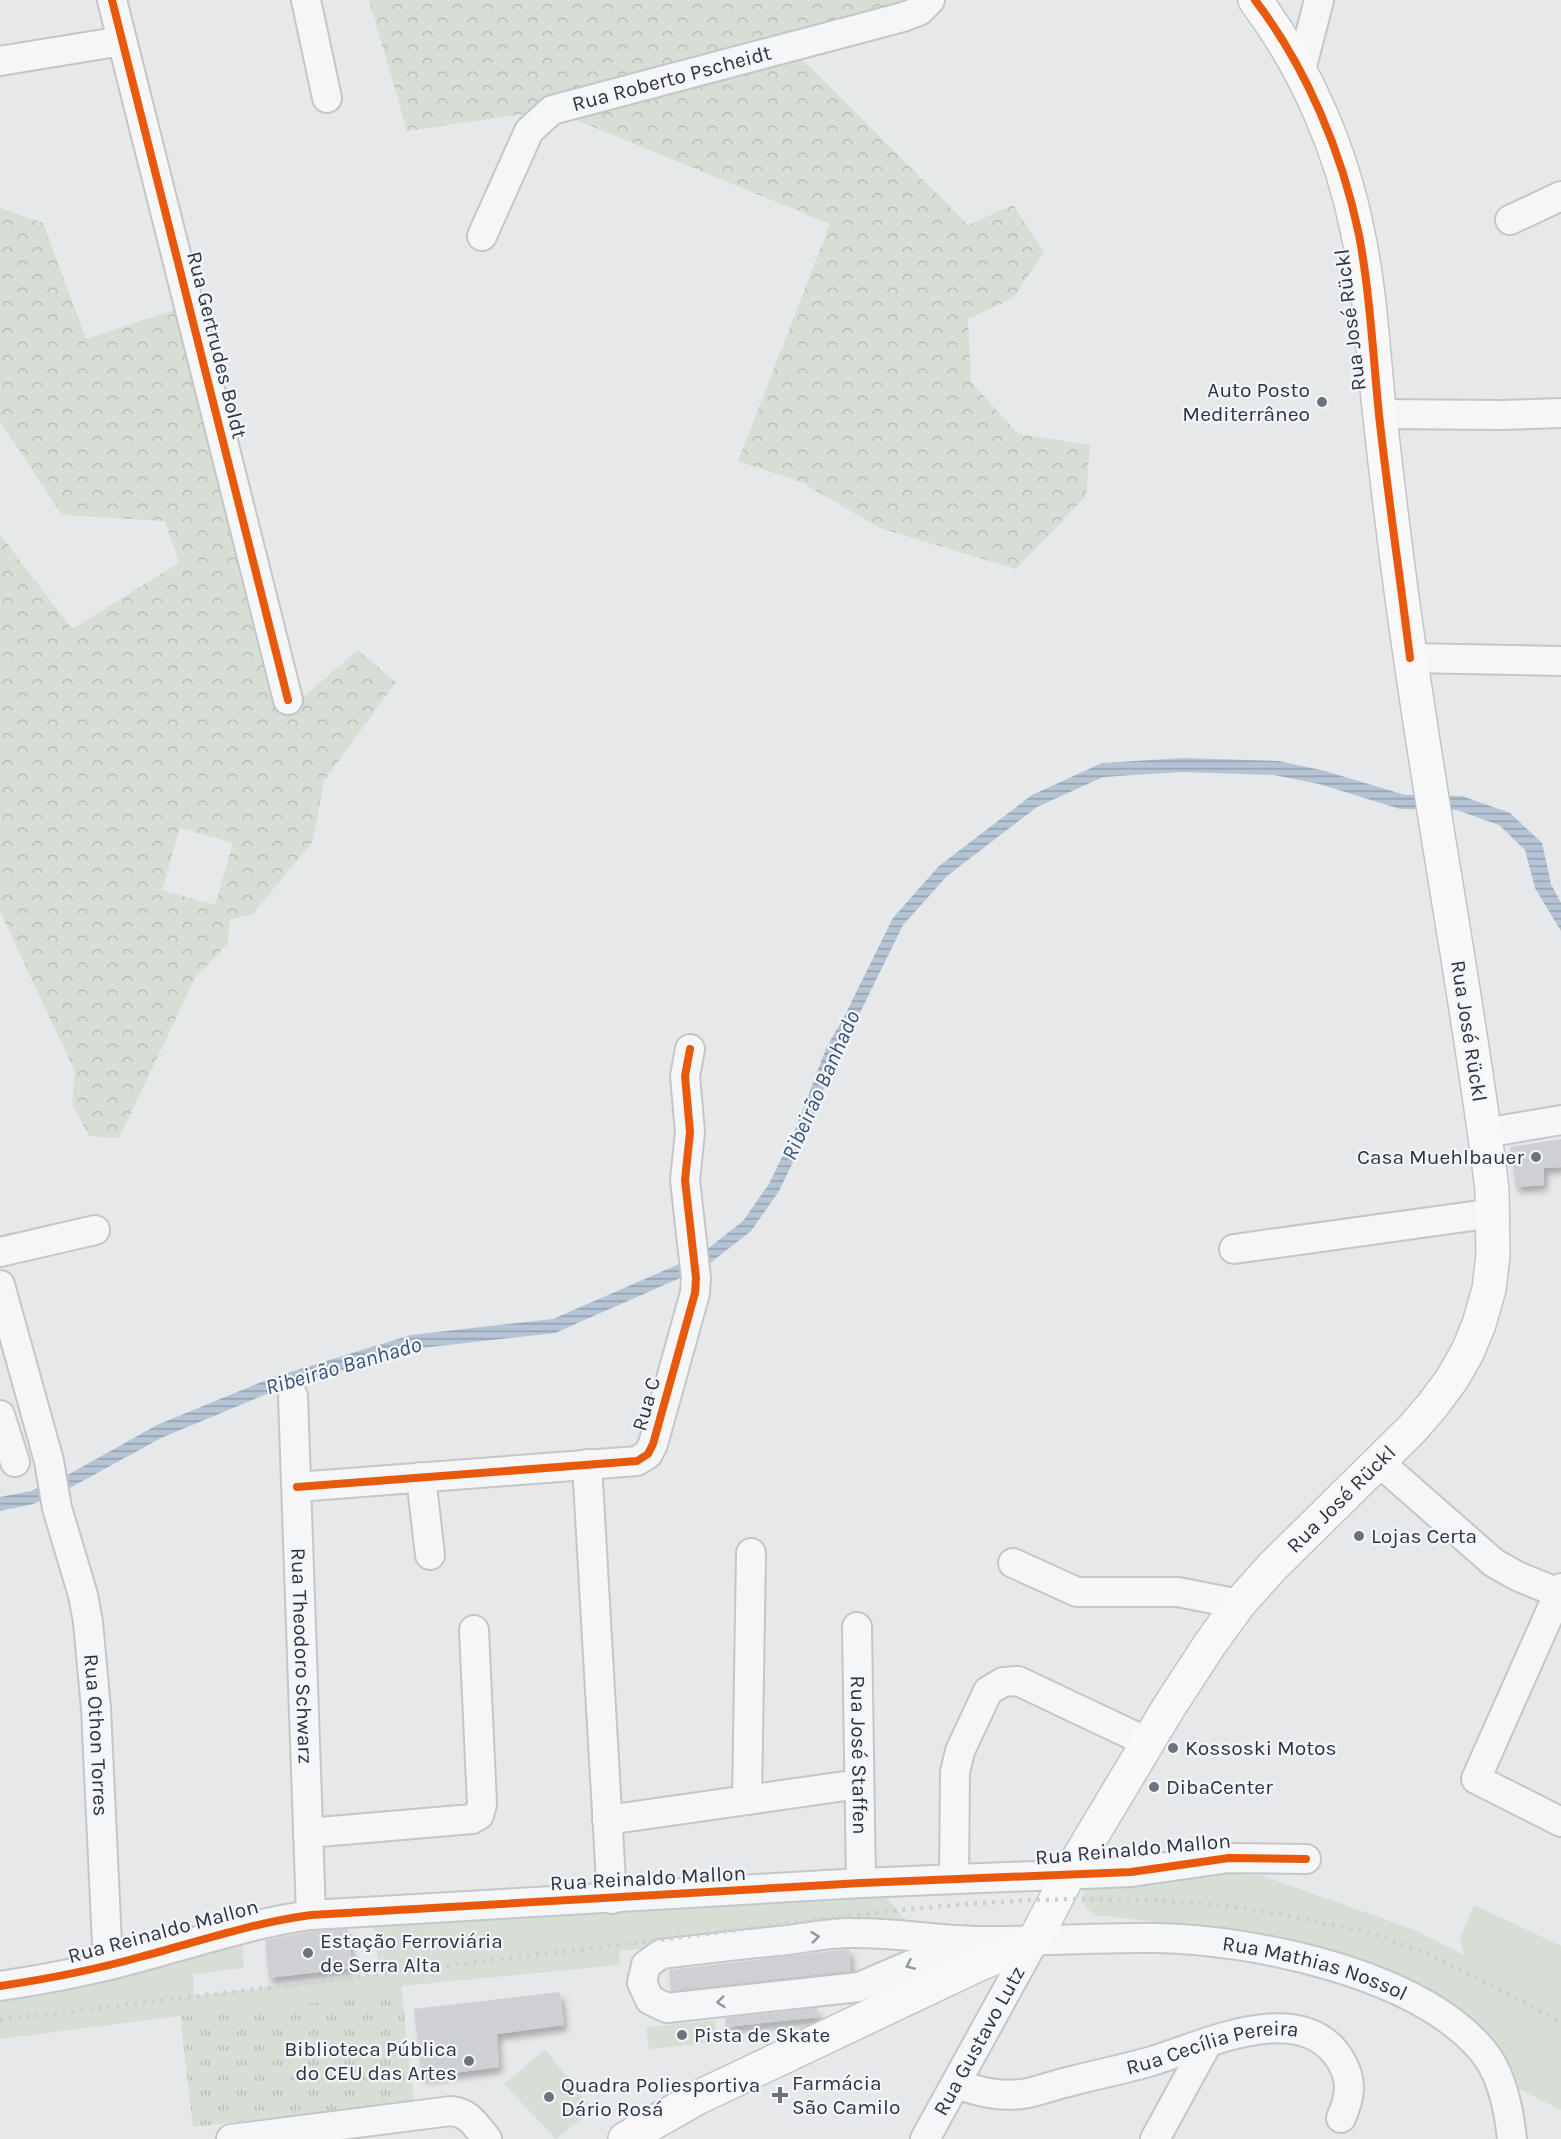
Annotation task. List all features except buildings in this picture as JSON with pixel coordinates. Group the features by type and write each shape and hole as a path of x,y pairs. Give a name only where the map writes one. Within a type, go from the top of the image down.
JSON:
{"main road":[{"name":"Rua José Rückl","path":"1034,1941 1069,1874 1188,1676 1239,1604 1272,1567 1379,1462 1432,1406 1452,1380 1468,1351 1479,1324 1489,1289 1493,1255 1494,1213 1485,1133 1410,658 1379,414 1365,274 1357,226 1338,163 1301,70 1282,37 1255,0"},
{"path":"625,2139 697,2098 975,1966 1034,1941"}],"street":[{"name":"Rua Gertrudes Boldt","path":"112,0 288,700"},
{"path":"306,0 327,98"},
{"name":"Rua Roberto Pscheidt","path":"482,236 529,130 552,110 903,17 919,11 930,0"},
{"path":"1301,70 1319,0"},
{"path":"0,61 122,41"},
{"path":"1509,220 1561,196"},
{"path":"1379,414 1561,413"},
{"path":"1410,658 1561,661"},
{"name":"Rua C","path":"297,1487 637,1461 648,1454 653,1444 693,1304 696,1278 685,1180 690,1132 685,1076 690,1049"},
{"path":"1485,1133 1561,1120"},
{"path":"1234,1249 1494,1213"},
{"path":"0,1252 96,1230"},
{"name":"Rua Othon Torres","path":"0,1285 49,1461 57,1508 83,1595 92,1660 108,1965"},
{"name":"Rua Theodoro Schwarz","path":"293,1396 310,1915"},
{"path":"0,1415 15,1462"},
{"path":"1379,1462 1494,1563 1517,1576 1560,1592 1476,1779 1561,1822"},
{"path":"587,1464 612,1899"},
{"path":"421,1477 430,1555"},
{"path":"747,1800 751,1552"},
{"path":"1013,1563 1077,1592 1178,1592 1239,1604"},
{"name":"Rua José Staffen","path":"857,1627 861,1883"},
{"path":"308,1833 472,1819 479,1815 482,1803 474,1630"},
{"path":"954,1879 955,1772 960,1751 988,1691 1003,1682 1018,1681 1149,1743"},
{"path":"607,1820 860,1784"},
{"name":"Rua Reinaldo Mallon","path":"0,1986 108,1965 260,1923 310,1915 861,1883 1131,1872 1229,1858 1306,1859"},
{"name":"Rua Mathias Nossol","path":"964,1941 859,1987 667,2008 650,2000 642,1983 646,1965 661,1954 853,1932 964,1941 1160,1938 1212,1942 1300,1957 1344,1970 1385,1986 1439,2014 1465,2032 1484,2051 1497,2077 1512,2139"},
{"name":"Rua Gustavo Lutz","path":"926,2139 1034,1941"},
{"name":"Rua Cecília Pereira","path":"956,2084 983,2093 1015,2095 1150,2061 1208,2042 1256,2030 1286,2028 1311,2034 1338,2055 1349,2079 1349,2094 1341,2118"},
{"path":"1155,2139 1208,2042"},
{"path":"231,2139 451,2111 462,2112 468,2116 487,2139"}],"green space":[{"path":"369,0 930,0 790,47 968,225 1013,205 1044,252 1013,298 968,319 971,382 1018,434 1090,445 1086,496 1016,569 880,528 801,482 738,461 830,224 552,110 407,131"},
{"path":"0,208 43,223 86,339 177,309 272,686 302,698 358,650 396,682 324,781 313,841 252,915 230,919 227,944 195,978 119,1138 89,1136 72,1105 75,1072 0,911 0,534 72,629 179,563 165,521 62,515 0,421","holes":["180,828 233,843 215,905 162,890"]},
{"path":"1219,1873 1260,1875 1412,1929 1464,1955 1460,1938 1474,1905 1561,1946 1561,2110 1511,2085 1353,1959 1305,1944 1256,1934 1096,1915 1086,1908 1083,1901 1085,1880"},
{"path":"884,1895 905,1920 619,1951 620,1965 402,1986 402,1994 180,2016 0,2039 0,1998 242,1939 244,1968 193,1974 194,1996 379,1974 374,1922"},
{"path":"402,1994 414,2102 193,2127 180,2016"},
{"name":"Pista de Skate","path":"715,2020 717,2042 649,2049 646,2027"},
{"name":"Quadra Poliesportiva Dário Rosá","path":"545,2049 593,2110 556,2139 504,2084"}],"water":[{"name":"Ribeirão Banhado","path":"1184,758 1279,761 1325,771 1405,795 1462,796 1510,813 1542,843 1551,884 1561,903 1561,931 1535,888 1525,850 1499,825 1457,810 1400,809 1319,784 1274,775 1182,772 1103,777 1037,807 947,876 903,925 853,1027 838,1051 807,1133 779,1191 751,1231 705,1267 555,1333 412,1349 274,1391 161,1438 68,1489 33,1504 0,1511 0,1497 31,1491 64,1477 157,1425 271,1378 411,1335 553,1319 700,1255 743,1221 769,1184 796,1128 827,1046 842,1021 893,918 939,866 1032,795 1102,763"}],"railway":[{"path":"0,2020 898,1910 1063,1899 1146,1900 1228,1907 1310,1920 1365,1932 1422,1952 1561,2022"}],"cycle path":[{"path":"112,0 288,700"},
{"path":"1255,0 1306,82 1332,142 1352,204 1366,280 1379,415 1410,658"},
{"path":"297,1487 637,1461 648,1454 653,1444 695,1293 696,1278 685,1180 690,1132 685,1076 690,1049"},
{"path":"0,1986 88,1970 246,1928 311,1915 861,1883 1131,1872 1229,1858 1306,1859"}],"place":[{"name":"Auto Posto Mediterrâneo","path":"1322,402"},
{"name":"Casa Muehlbauer","path":"1536,1157"},
{"name":"Lojas Certa","path":"1359,1536"},
{"name":"Kossoski Motos","path":"1173,1748"},
{"name":"DibaCenter","path":"1154,1787"},
{"name":"Estação Ferroviária de Serra Alta","path":"308,1953"},
{"name":"Pista de Skate","path":"682,2035"},
{"name":"Biblioteca Pública do CEU das Artes","path":"469,2061"},
{"name":"Farmácia São Camilo","path":"780,2095"},
{"name":"Quadra Poliesportiva Dário Rosá","path":"549,2097"}]}
